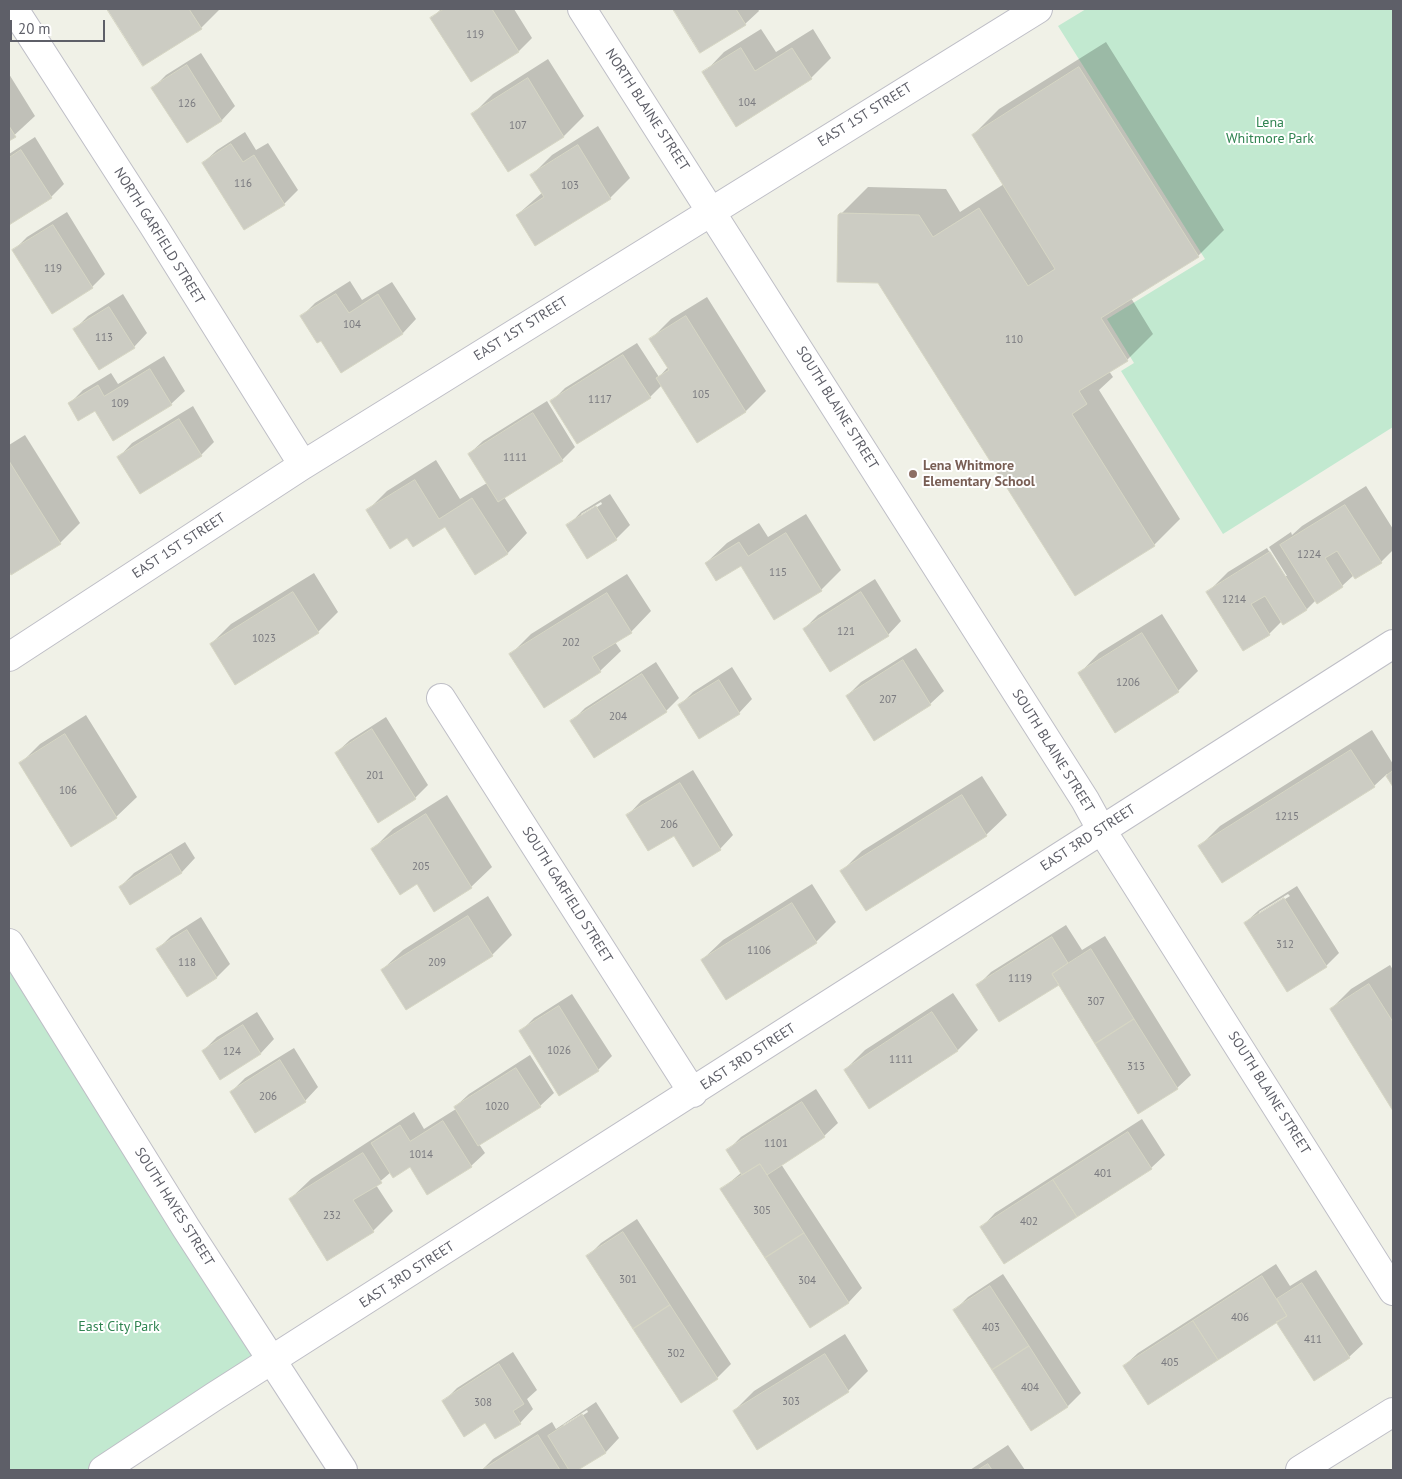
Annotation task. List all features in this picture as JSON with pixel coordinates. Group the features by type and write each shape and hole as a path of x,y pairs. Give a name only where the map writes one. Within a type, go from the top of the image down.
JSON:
{"street":[{"name":"NORTH GARFIELD STREET","path":"14,9 303,464"},
{"name":"NORTH BLAINE STREET","path":"582,9 712,211"},
{"name":"EAST 1ST STREET","path":"9,656 303,464 1038,9"},
{"name":"SOUTH BLAINE STREET","path":"712,211 1393,1291"},
{"name":"EAST 3RD STREET","path":"103,1470 693,1093 1101,829 1393,644"},
{"name":"SOUTH GARFIELD STREET","path":"441,698 693,1093"},
{"name":"SOUTH HAYES STREET","path":"9,943 186,1228 343,1470"},
{"path":"1300,1470 1393,1412"}],"green space":[{"name":"Lena Whitmore Park","path":"1086,9 1393,9 1393,427 1223,534 1121,371 1134,363 1107,319 1205,259 1058,26"},
{"name":"East City Park","path":"9,943 273,1360 103,1470 9,1470"}],"building":[{"path":"107,9 189,9 202,29 143,66"},
{"path":"444,9 492,9 519,52 471,82 430,18"},
{"path":"673,9 736,9 746,25 700,53"},
{"path":"741,48 755,71 792,48 812,79 736,127 702,72"},
{"path":"187,65 222,121 187,143 151,88"},
{"path":"1079,67 1199,257 1101,318 1128,361 1079,391 1087,404 1072,414 1155,546 1075,596 878,283 837,282 838,215 840,213 919,215 933,237 979,208 1028,286 1055,269 972,135"},
{"path":"528,78 564,137 508,172 471,114"},
{"path":"9,126 16,137 9,141"},
{"path":"231,144 243,162 254,155 285,205 244,230 202,163"},
{"path":"578,145 611,199 535,246 516,215 544,197 530,175"},
{"path":"21,150 52,198 9,225 9,158"},
{"path":"53,225 93,288 52,314 12,250"},
{"path":"336,294 349,313 378,294 403,334 341,373 321,341 317,343 300,316"},
{"path":"109,307 135,348 99,370 73,329"},
{"path":"686,316 746,412 697,443 656,378 669,370 649,339"},
{"path":"623,355 651,398 577,444 550,401"},
{"path":"150,369 172,405 113,441 95,411 78,421 68,403 98,385 104,396"},
{"path":"533,413 563,461 498,502 468,454"},
{"path":"179,419 202,456 140,494 117,457"},
{"path":"9,461 61,544 11,575 9,571"},
{"path":"415,480 439,519 472,498 508,554 475,575 445,527 413,547 407,538 390,549 366,510"},
{"path":"1345,505 1382,563 1355,579 1337,551 1325,558 1343,587 1317,604 1280,545"},
{"path":"596,506 617,540 587,559 566,525"},
{"path":"786,533 822,591 774,620 741,566 716,581 705,563 739,542 748,556"},
{"path":"1270,552 1307,610 1283,625 1265,596 1251,604 1270,635 1243,651 1206,592"},
{"path":"293,592 319,633 235,685 210,644"},
{"path":"861,592 889,636 830,672 803,629"},
{"path":"607,593 632,633 592,657 601,672 544,708 509,654"},
{"path":"1142,633 1179,692 1115,733 1078,673"},
{"path":"903,660 931,705 874,741 846,696"},
{"path":"642,674 667,712 594,758 570,721"},
{"path":"719,680 740,714 699,739 678,705"},
{"path":"372,729 416,799 378,823 335,753"},
{"path":"65,734 117,818 71,847 19,763"},
{"path":"1351,750 1375,787 1222,883 1198,846"},
{"path":"1393,771 1393,787 1386,776"},
{"path":"680,783 721,850 693,867 674,836 648,851 626,815"},
{"path":"962,795 987,836 866,911 840,871"},
{"path":"426,814 472,888 434,912 417,884 400,895 371,849"},
{"path":"171,854 182,873 130,905 119,887"},
{"path":"1284,898 1327,967 1287,992 1244,923"},
{"path":"792,903 817,943 726,1000 701,960"},
{"path":"468,916 493,956 406,1010 381,970"},
{"path":"187,930 217,978 187,997 156,949"},
{"path":"1052,937 1068,963 1052,974 1059,985 999,1022 976,985"},
{"path":"1091,949 1134,1019 1095,1044 1052,974"},
{"path":"1369,984 1393,1022 1393,1111 1330,1009"},
{"path":"559,1006 599,1071 559,1096 519,1031"},
{"path":"932,1012 958,1051 869,1109 844,1070"},
{"path":"1134,1019 1178,1089 1138,1114 1095,1044"},
{"path":"243,1025 261,1054 220,1080 202,1051"},
{"path":"280,1060 306,1102 255,1133 230,1092"},
{"path":"516,1068 541,1107 478,1146 454,1107"},
{"path":"802,1102 825,1137 767,1175 760,1164 742,1175 726,1150"},
{"path":"443,1121 472,1167 427,1195 410,1167 393,1178 371,1143 400,1125 410,1141"},
{"path":"1128,1132 1152,1169 1077,1217 1053,1180"},
{"path":"363,1153 382,1183 353,1200 374,1232 327,1261 289,1199"},
{"path":"760,1164 804,1233 765,1258 720,1189"},
{"path":"1053,1180 1077,1217 1004,1264 980,1227"},
{"path":"623,1232 670,1305 633,1329 586,1256"},
{"path":"804,1233 849,1303 810,1328 765,1258"},
{"path":"1262,1276 1287,1316 1218,1360 1193,1321"},
{"path":"1302,1283 1350,1358 1314,1381 1276,1322 1287,1316 1277,1299"},
{"path":"990,1286 1029,1346 992,1370 953,1310"},
{"path":"670,1305 718,1379 681,1403 633,1329"},
{"path":"1193,1321 1218,1360 1148,1405 1123,1366"},
{"path":"1029,1346 1068,1407 1031,1431 992,1370"},
{"path":"825,1354 849,1392 757,1450 733,1411"},
{"path":"499,1364 524,1404 513,1411 521,1424 495,1439 485,1423 464,1437 442,1401"},
{"path":"582,1414 606,1453 578,1470 569,1470 548,1436"},
{"path":"538,1435 560,1470 482,1470"},
{"path":"988,1464 992,1470 978,1470"}],"place":[{"name":"Lena Whitmore Elementary School","path":"913,474"}]}
